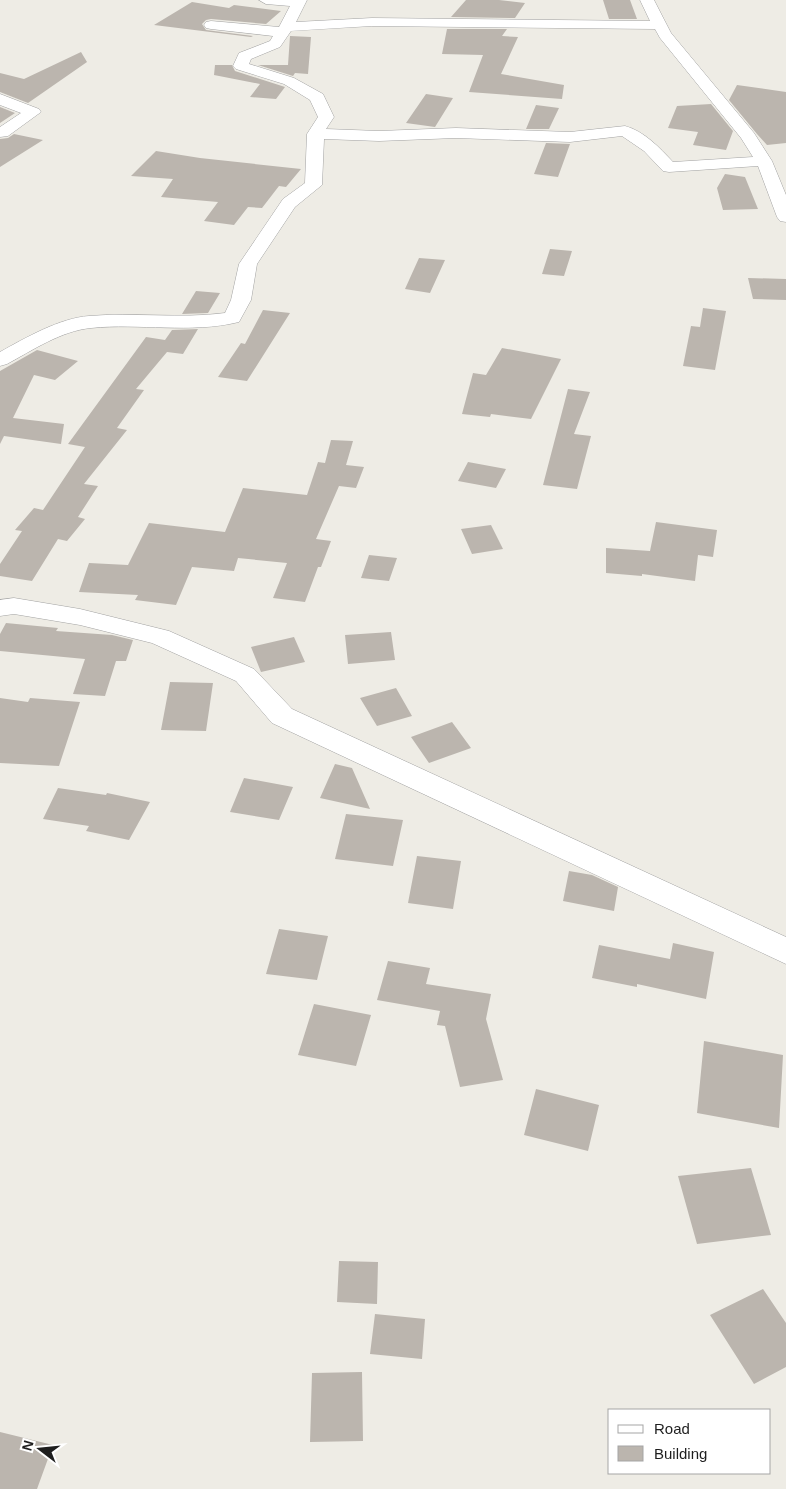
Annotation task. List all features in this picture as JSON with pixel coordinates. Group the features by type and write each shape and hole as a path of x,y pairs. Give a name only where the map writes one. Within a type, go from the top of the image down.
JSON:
{"street":[{"path":"0,360 45,335 88,322 202,322 232,318 241,300 248,264 289,202 314,185 316,134 326,117 317,97 289,81 241,66 244,56 275,44 299,1 266,0"},
{"path":"647,0 665,35 748,136 764,162 786,217"},
{"path":"211,25 284,30 372,22 660,25"},
{"path":"0,99 34,112 2,133"},
{"path":"316,134 379,136 456,133 570,137 625,131 650,147 669,167 764,162"},
{"path":"0,608 14,606 80,617 160,637 245,674 282,716 786,951"}],"building":[{"path":"466,0 499,0 525,3 515,18 451,17"},
{"path":"603,0 630,0 637,19 609,19"},
{"path":"192,2 229,8 234,5 281,11 266,24 211,19 206,20 202,24 206,30 253,36 251,37 154,25"},
{"path":"447,29 507,29 502,36 518,37 501,74 564,85 562,99 469,92 483,55 442,54"},
{"path":"290,36 311,37 308,74 295,73 293,76 258,65 288,65"},
{"path":"81,52 87,62 28,103 0,92 0,73 24,79"},
{"path":"215,65 232,65 235,71 285,87 276,99 250,97 260,84 214,75"},
{"path":"737,85 786,92 786,143 767,145 757,134 729,100"},
{"path":"426,94 453,98 435,127 406,123"},
{"path":"711,104 733,131 726,150 693,145 698,132 668,128 677,106"},
{"path":"536,105 559,108 549,129 526,129"},
{"path":"0,107 15,113 0,123"},
{"path":"14,134 43,140 0,167 0,139 8,138"},
{"path":"546,143 570,144 558,177 534,174"},
{"path":"156,151 200,158 301,169 286,187 279,186 262,208 248,207 234,225 204,221 218,202 161,197 173,179 131,176"},
{"path":"725,174 745,177 758,209 723,210 717,188"},
{"path":"550,249 572,251 564,276 542,274"},
{"path":"419,258 445,260 430,293 405,289"},
{"path":"748,278 786,279 786,300 753,299"},
{"path":"196,291 220,293 208,313 182,314"},
{"path":"703,308 726,311 715,370 683,366 691,326 700,327"},
{"path":"263,310 290,313 247,381 218,377 241,343 245,344"},
{"path":"198,329 183,354 167,352 136,389 144,390 117,428 127,430 84,484 98,486 78,517 85,519 67,541 58,539 32,581 0,576 0,564 22,531 15,530 34,508 43,510 85,447 68,444 146,337 165,340 172,330"},
{"path":"502,348 561,359 531,419 491,414 490,417 462,414 473,373 486,375"},
{"path":"37,350 78,361 55,380 34,375 13,418 64,424 61,444 4,436 0,444 0,371"},
{"path":"568,389 590,392 574,434 591,436 577,489 543,485"},
{"path":"331,440 353,441 346,465 364,467 356,488 339,486 316,539 331,541 321,567 318,567 305,602 273,598 287,563 238,558 234,571 192,567 176,605 135,600 138,595 79,592 89,563 128,565 149,523 225,532 243,488 307,495 318,462 325,463"},
{"path":"468,462 506,469 496,488 458,481"},
{"path":"656,522 717,530 713,557 698,555 695,581 642,574 642,576 606,573 606,548 650,551"},
{"path":"491,525 503,549 472,554 461,529"},
{"path":"369,555 397,558 389,581 361,578"},
{"path":"6,623 58,628 56,631 112,635 133,640 126,661 116,661 105,696 73,694 85,659 0,651 0,634"},
{"path":"391,632 395,660 348,664 345,635"},
{"path":"294,637 305,662 261,672 251,647"},
{"path":"170,682 213,683 206,731 161,730"},
{"path":"396,688 412,716 377,726 360,698"},
{"path":"0,698 28,702 30,698 80,702 59,766 0,763"},
{"path":"452,722 471,748 429,763 411,737"},
{"path":"335,764 352,768 370,809 320,798"},
{"path":"244,778 293,787 279,820 230,812"},
{"path":"58,788 106,795 107,793 150,802 129,840 86,831 89,826 43,819"},
{"path":"346,814 403,820 393,866 335,859"},
{"path":"417,856 461,861 453,909 408,903"},
{"path":"569,871 592,875 618,887 614,911 563,901"},
{"path":"279,929 328,936 317,980 266,974"},
{"path":"673,943 714,952 706,999 637,984 637,987 592,978 599,945 670,959"},
{"path":"388,961 430,968 426,984 491,994 486,1019 503,1080 460,1087 445,1026 437,1025 440,1011 377,1000"},
{"path":"314,1004 371,1015 356,1066 298,1055"},
{"path":"704,1041 783,1055 779,1128 697,1113"},
{"path":"536,1089 599,1105 588,1151 524,1135"},
{"path":"751,1168 771,1235 697,1244 678,1176"},
{"path":"339,1261 378,1262 377,1304 337,1302"},
{"path":"763,1289 786,1323 786,1367 754,1384 710,1315"},
{"path":"375,1314 425,1319 422,1359 370,1354"},
{"path":"362,1372 363,1441 310,1442 312,1373"},
{"path":"0,1432 53,1445 37,1489 0,1489"}]}
